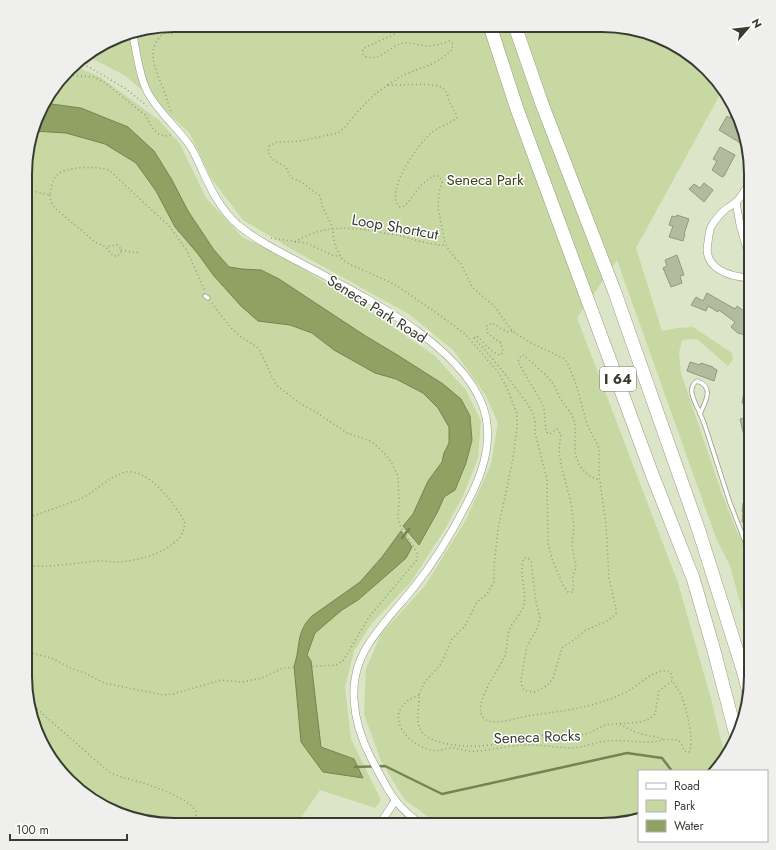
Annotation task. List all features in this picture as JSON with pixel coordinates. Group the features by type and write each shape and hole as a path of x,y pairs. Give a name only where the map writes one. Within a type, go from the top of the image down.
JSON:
{"highway":[{"name":"I 64","path":"492,32 517,109 652,474 693,578 734,727"},
{"name":"I 64","path":"517,32 542,104 614,290 699,531 744,674"}],"street":[{"name":"Seneca Park Road","path":"133,39 138,64 146,89 155,106 189,144 212,191 231,218 255,238 341,285 414,329 437,347 470,381 483,407 488,428 485,459 477,482 465,508 430,565 370,641 360,660 356,673 353,692 356,720 367,750 395,801 413,818"},
{"path":"744,190 736,202 727,208 710,228 707,246 712,265 718,270 744,277"},
{"path":"736,202 744,240"},
{"path":"384,818 395,801"}],"lane":[{"path":"700,414 708,395 707,387 697,381 693,384 691,390 730,503 744,535"}],"path":[{"path":"172,114 156,69 153,51 159,37 166,32 174,34 175,32"},
{"path":"388,85 403,75 438,61 452,50 453,47 453,44 450,41 430,46 404,43 394,47 383,55 374,58 368,58 363,55 363,50 367,46 398,32"},
{"path":"83,65 89,67 126,89 149,108"},
{"path":"73,75 94,77 104,82 145,115 158,134 165,136 178,131"},
{"path":"32,653 51,658 104,683 164,695 173,694 221,680 242,682 262,678 283,668 336,665 343,661 369,617 416,561 418,555 400,528 398,518 400,503 398,476 384,453 370,441 347,433 301,404 276,385 259,349 241,337 230,327 206,297 187,250 170,228 109,170 88,168 67,170 59,173 54,178 50,195 51,202 56,209 95,242 106,246 117,245 121,250 136,253 139,250"},
{"path":"32,191 50,195"},
{"name":"Loop Shortcut","path":"295,242 301,238 320,231 352,227 397,234 426,243 446,245"},
{"path":"271,238 312,245 334,256 340,256"},
{"path":"106,246 113,256 120,254 121,250"},
{"path":"512,331 507,332 492,323 486,326 488,334 501,343 503,352 501,355 493,352 478,337 476,336 474,338 489,353 494,362 503,371 532,413 535,420 534,433 547,479 548,543 552,559 563,585 570,593 573,592 573,576 576,567 572,546 574,526 571,503 561,465 559,450 561,434 557,429 550,434 546,432 544,409 520,367 518,362 519,358 523,356 526,358 550,380 555,387 574,419 576,432 576,456 579,465 586,473 599,480"},
{"path":"32,516 78,500 113,478 131,471 138,473 156,485 175,507 185,523 183,532 178,540 168,548 134,560 119,562 99,561 58,566 32,565"},
{"name":"Seneca Rocks","path":"419,695 410,699 402,707 399,716 399,725 409,739 420,746 431,750 436,751 452,748 478,751 500,747 531,745 574,748 608,741 635,742 678,740 681,742 684,752 689,752 691,739 684,706 672,681"},
{"path":"36,708 94,760 111,772 118,776 147,784 184,800 192,806 196,812 196,818"},
{"path":"619,723 630,730 653,737 660,737 664,740"}],"green space":[{"name":"Seneca Park","path":"165,32 611,32 638,37 673,51 688,61 709,81 720,95 636,248 662,331 693,327 732,353 733,359 728,366 697,339 682,340 679,353 681,373 722,494 737,532 744,544 744,615 730,566 716,538 617,260 577,318 678,583 711,699 723,750 708,770 638,770 638,813 611,818 430,818 404,799 381,761 364,714 366,669 381,634 424,587 466,520 491,464 498,423 486,396 454,351 409,314 293,250 243,220 211,178 190,134 158,103 124,75 91,59 120,43 138,37"},
{"path":"80,68 100,77 159,120 180,144 206,198 242,237 277,253 352,299 435,356 465,389 481,421 478,458 463,496 445,529 411,582 372,623 354,651 345,687 351,739 381,800 375,808 320,790 301,818 165,818 138,813 103,799 88,789 67,769 51,747 37,712 32,685 32,165 37,138 47,111 61,88"}],"water":[{"path":"51,104 81,108 128,127 154,151 172,180 188,211 214,250 229,267 261,270 279,279 364,335 443,384 461,399 470,416 472,440 466,463 455,490 444,497 419,545 403,526 413,514 428,481 442,462 444,453 449,443 449,427 438,408 423,393 396,379 375,373 334,350 312,333 290,325 258,321 241,306 214,276 175,227 156,191 136,163 105,144 66,133 39,131"},
{"path":"401,531 412,547 406,558 358,600 342,610 315,633 307,655 311,661 321,747 354,759 363,778 323,772 301,742 294,666 299,640 303,628 312,616 360,582 382,557"}],"building":[{"path":"727,116 730,118 731,116 740,143 719,130"},
{"path":"720,147 735,155 724,176 722,177 712,170 717,161 713,159"},
{"path":"704,183 713,190 704,202 689,189 694,184 700,188"},
{"path":"677,215 689,219 683,241 669,237 673,226 669,225 672,216 676,217"},
{"path":"677,255 684,275 680,276 682,283 671,287 663,268 667,266 665,260"},
{"path":"707,293 735,309 737,306 744,311 744,335 740,333 739,334 731,327 735,322 719,310 718,312 708,306 706,311 691,305 696,297 703,301"},
{"path":"690,362 700,365 701,363 717,370 714,381 687,371"},
{"path":"744,391 744,403 742,403"},
{"path":"744,418 744,436 740,419"},
{"path":"744,503 744,522 742,522"}],"waterway":[{"path":"402,538 409,529"},
{"path":"355,767 385,766 442,794 627,753 662,758 671,770"}]}
